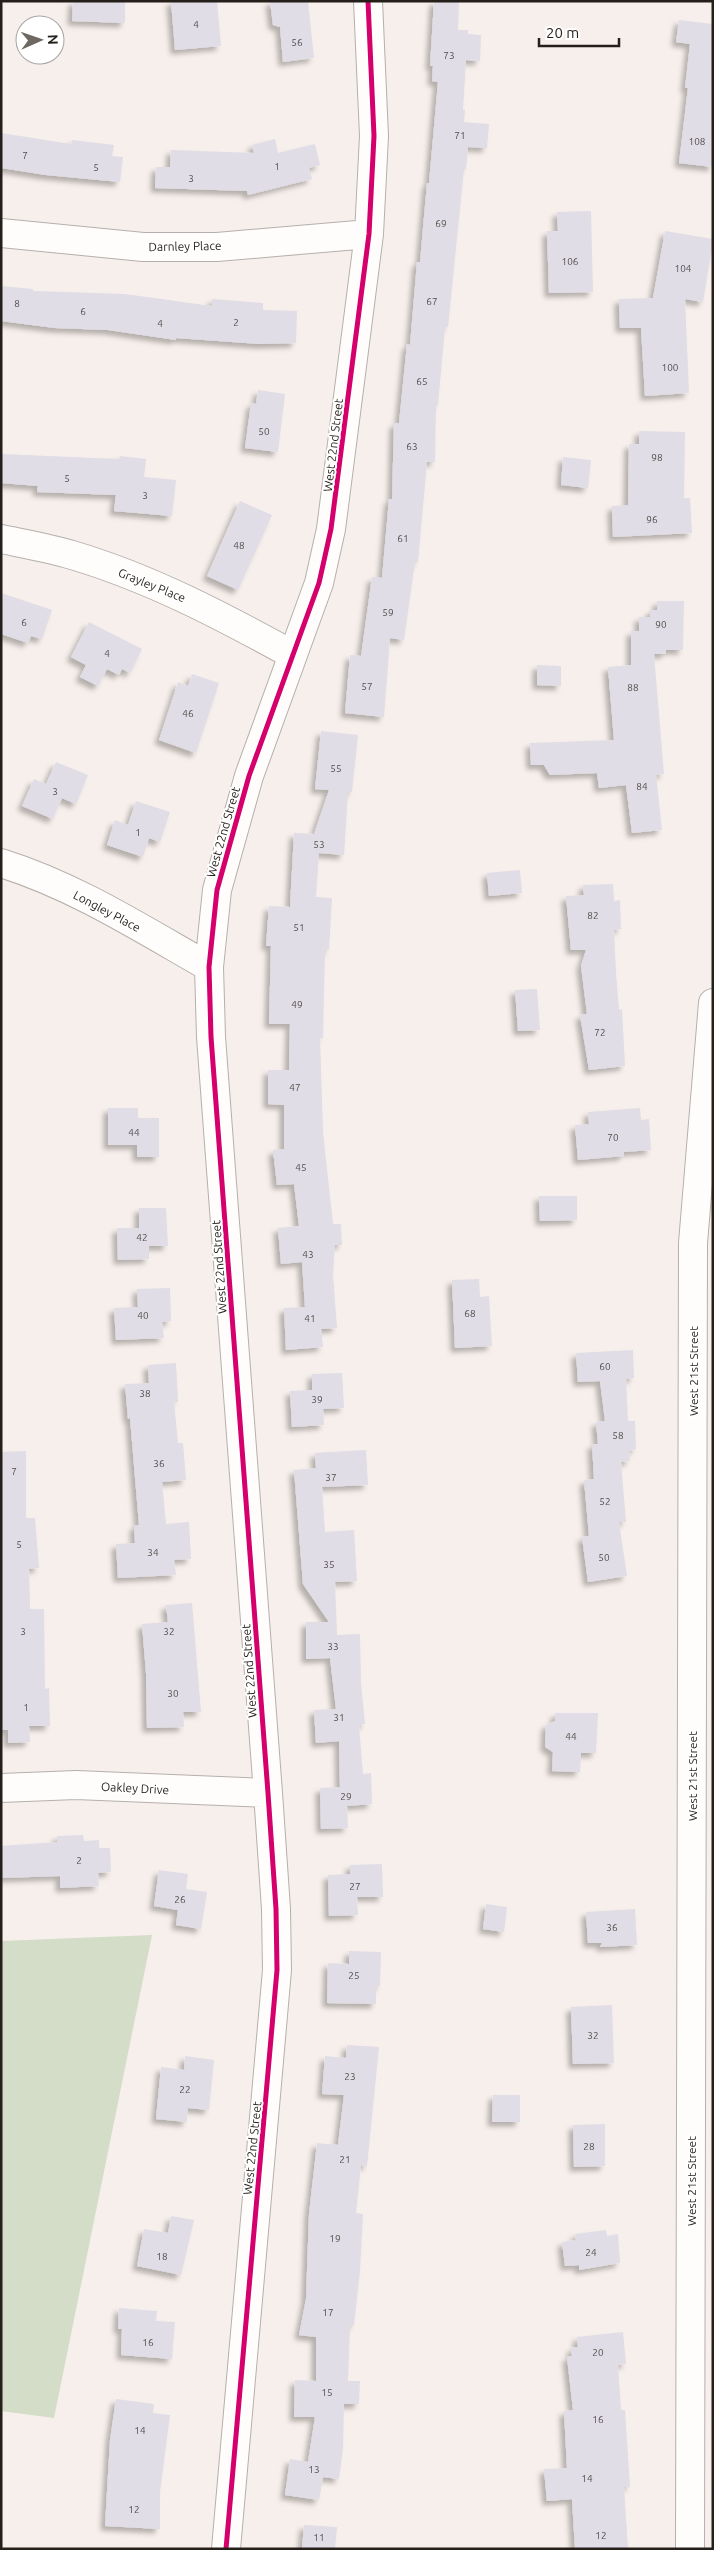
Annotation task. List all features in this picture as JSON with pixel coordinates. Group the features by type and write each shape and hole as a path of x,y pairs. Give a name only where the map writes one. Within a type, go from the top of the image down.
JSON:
{"street":[{"name":"West 22nd Street","path":"226,2549 277,1979 276,1909 211,1037 209,967 217,890 249,776 294,655 318,583 331,529 369,234 374,136 368,1"},
{"name":"Darnley Place","path":"1,233 162,247 217,247 369,234"},
{"name":"Grayley Place","path":"1,539 72,555 154,584 226,618 294,655"},
{"name":"Longley Place","path":"1,863 32,873 95,903 209,967"},
{"name":"West 21st Street","path":"690,2549 702,2466 693,1243 710,1064 713,1003"},
{"name":"Oakley Drive","path":"1,1788 76,1785 268,1793"}],"green space":[{"path":"152,1935 54,2418 1,2411 1,1941"}],"building":[{"path":"73,1 125,1 125,23 72,21"},
{"path":"171,1 217,1 221,46 175,50"},
{"path":"270,1 308,1 314,58 283,62 280,27 273,25"},
{"path":"434,1 459,1 458,30 468,30 468,34 481,35 480,61 466,60 464,122 489,124 487,148 468,147 466,169 464,169 448,327 445,327 438,405 436,405 435,462 427,462 418,562 415,562 404,640 390,638 384,717 345,713 350,655 361,656 372,577 382,578 389,499 392,499 394,423 399,423 407,344 410,345 417,262 420,262 438,82 432,81 433,66 430,66"},
{"path":"679,20 713,24 713,167 679,163 688,88 685,88 690,44 676,42"},
{"path":"1,133 71,144 72,140 114,145 112,156 123,157 120,182 46,175 1,168"},
{"path":"275,139 278,153 315,144 320,165 309,168 312,179 248,195 247,191 155,188 156,167 170,167 171,150 254,153 252,145"},
{"path":"591,211 593,292 549,293 547,231 558,231 557,212"},
{"path":"665,231 713,239 713,242 703,302 685,299 689,393 645,396 641,328 620,328 619,299 653,298"},
{"path":"1,286 33,289 33,291 125,294 212,306 212,299 263,303 263,310 297,311 296,343 260,344 176,338 176,340 108,330 55,328 1,321"},
{"path":"258,390 285,394 278,452 245,448 251,403 256,404"},
{"path":"639,431 685,432 684,498 690,498 692,533 613,537 612,506 628,505 629,444 639,444"},
{"path":"1,454 119,459 120,456 146,459 144,477 176,480 172,516 114,511 116,495 37,492 38,486 1,483"},
{"path":"563,457 591,460 588,488 561,485"},
{"path":"240,501 272,515 238,590 207,576"},
{"path":"1,593 52,610 42,639 31,636 28,643 1,634"},
{"path":"657,601 684,601 683,650 666,650 666,654 654,654 664,774 656,775 662,830 632,833 626,785 599,788 597,773 550,775 544,765 531,765 530,743 614,740 608,667 631,665 631,631 639,631 639,617 650,617 650,610 657,610"},
{"path":"89,622 142,649 130,673 122,669 119,675 107,669 98,686 80,677 86,665 71,657"},
{"path":"537,665 561,666 561,686 537,685"},
{"path":"192,674 219,683 196,753 159,740 178,682 188,686"},
{"path":"321,731 358,735 352,792 348,792 344,855 319,853 316,897 332,898 329,950 325,949 323,1038 320,1038 323,1132 333,1224 341,1224 342,1245 335,1245 333,1275 337,1328 321,1329 323,1347 286,1350 284,1308 305,1307 302,1262 281,1264 278,1228 299,1226 294,1184 277,1185 273,1150 284,1149 284,1105 268,1104 268,1070 289,1070 290,1024 269,1024 271,946 266,946 269,906 290,907 294,833 314,834 329,790 315,789"},
{"path":"56,762 88,775 76,804 62,798 53,819 22,806 34,779 46,784"},
{"path":"136,801 170,812 160,842 149,838 143,857 107,845 115,820 128,825"},
{"path":"520,870 522,893 489,896 487,873"},
{"path":"613,884 614,901 620,900 621,929 614,930 619,1010 622,1009 625,1066 589,1070 580,1015 587,1014 581,966 586,950 571,950 566,896 584,895 583,885"},
{"path":"537,989 540,1030 518,1031 515,990"},
{"path":"108,1108 138,1108 138,1118 159,1118 159,1157 137,1157 137,1145 108,1145"},
{"path":"640,1108 641,1120 649,1119 651,1150 624,1152 624,1156 578,1160 575,1125 589,1124 588,1112"},
{"path":"539,1196 577,1196 577,1220 540,1221"},
{"path":"139,1208 166,1208 168,1246 149,1246 149,1259 118,1260 117,1228 139,1228"},
{"path":"479,1279 480,1297 489,1296 492,1346 455,1348 452,1280"},
{"path":"170,1288 171,1321 162,1322 164,1338 116,1340 114,1308 138,1307 137,1289"},
{"path":"633,1350 634,1378 626,1379 628,1421 635,1421 636,1449 629,1451 630,1461 621,1462 626,1522 619,1522 627,1576 588,1582 582,1537 589,1536 584,1480 594,1479 592,1444 598,1444 596,1422 605,1421 600,1381 578,1382 576,1353"},
{"path":"176,1363 178,1402 174,1402 178,1443 183,1443 186,1480 162,1482 166,1524 189,1522 191,1559 174,1560 176,1575 118,1578 116,1544 135,1543 134,1526 139,1525 130,1418 128,1419 125,1384 149,1383 148,1365"},
{"path":"342,1373 344,1408 323,1409 324,1425 292,1427 290,1391 312,1390 312,1374"},
{"path":"366,1450 368,1485 322,1487 325,1532 354,1530 357,1581 335,1582 337,1635 360,1634 361,1683 365,1724 359,1725 363,1774 371,1773 372,1804 347,1806 348,1828 321,1829 320,1788 340,1787 339,1741 316,1743 314,1710 336,1709 330,1658 306,1659 306,1622 329,1622 303,1584 294,1470 316,1468 315,1453"},
{"path":"26,1451 26,1518 35,1518 39,1568 29,1569 30,1609 44,1609 45,1689 49,1688 50,1726 29,1726 30,1742 8,1743 8,1730 1,1730 1,1452"},
{"path":"192,1603 201,1712 183,1712 184,1727 147,1728 146,1673 142,1624 168,1622 166,1605"},
{"path":"555,1713 598,1713 596,1753 581,1753 580,1772 552,1771 553,1752 545,1747 546,1725 555,1721"},
{"path":"83,1835 84,1841 99,1840 99,1848 110,1848 111,1872 98,1873 99,1886 60,1888 60,1876 1,1878 1,1846 57,1842 57,1836"},
{"path":"382,1864 383,1897 357,1897 358,1915 329,1916 328,1875 350,1874 350,1865"},
{"path":"159,1870 188,1874 186,1889 207,1892 201,1929 176,1925 178,1910 154,1906"},
{"path":"486,1904 507,1907 504,1932 483,1929"},
{"path":"635,1909 637,1945 600,1947 602,1943 588,1943 586,1912"},
{"path":"349,1951 381,1952 380,1986 376,1987 376,2004 327,2003 328,1963 349,1964"},
{"path":"612,2005 614,2063 573,2064 571,2007"},
{"path":"347,2045 379,2047 367,2166 361,2165 356,2213 363,2214 360,2271 354,2325 350,2325 348,2381 360,2381 359,2404 344,2404 343,2448 339,2479 323,2477 319,2500 285,2495 290,2459 308,2462 315,2417 294,2417 295,2380 316,2381 316,2337 299,2335 306,2299 309,2214 317,2143 338,2145 344,2095 322,2094 325,2056 346,2058"},
{"path":"185,2056 214,2060 209,2110 188,2108 187,2122 156,2119 161,2067 184,2070"},
{"path":"493,2095 520,2095 520,2122 492,2122"},
{"path":"605,2124 605,2166 574,2167 573,2125"},
{"path":"171,2216 194,2220 181,2275 137,2266 144,2229 168,2233"},
{"path":"606,2230 607,2236 618,2234 620,2263 579,2270 579,2265 565,2266 562,2242 576,2240 575,2234"},
{"path":"119,2308 157,2311 156,2321 175,2322 172,2359 121,2355 122,2329 118,2329"},
{"path":"623,2332 626,2364 618,2365 621,2410 625,2410 630,2487 624,2487 628,2549 575,2549 572,2499 547,2501 544,2469 567,2468 564,2411 573,2410 567,2357 572,2356 571,2348 578,2347 577,2337"},
{"path":"116,2399 154,2404 153,2413 170,2415 160,2492 160,2529 105,2526 110,2440"},
{"path":"304,2525 337,2527 335,2549 302,2549"}],"cycle path":[{"path":"226,2549 277,1970 276,1909 211,1037 209,967 217,890 249,776 319,583 331,529 369,234 374,136 368,1"}]}
